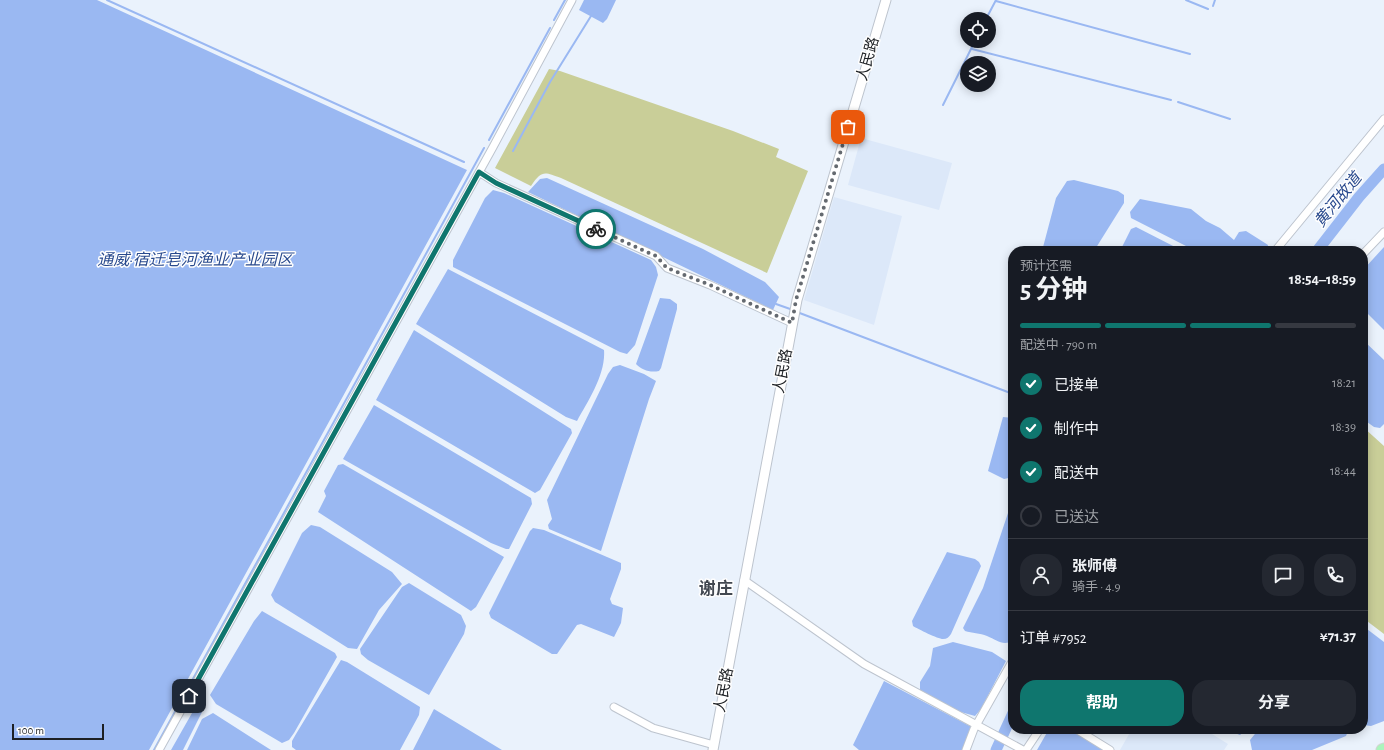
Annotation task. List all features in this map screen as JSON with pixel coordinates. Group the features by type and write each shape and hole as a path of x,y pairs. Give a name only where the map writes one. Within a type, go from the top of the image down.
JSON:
{"street":[{"path":"159,750 479,172 572,0"},
{"name":"人民路","path":"714,748 792,323 886,0"},
{"path":"1279,246 1384,119"},
{"path":"479,172 496,183 656,256 667,268 710,285 792,323"},
{"path":"1368,249 1384,232"},
{"path":"744,580 864,664 978,726 1024,750 1036,734"},
{"path":"966,750 1008,669"},
{"path":"614,707 653,728 714,748"},
{"path":"1084,734 1110,750"}],"shaded area":[{"path":"861,138 952,163 939,210 848,185"},
{"path":"834,197 902,216 874,325 804,300"},
{"path":"1129,734 1212,734 1228,744 1224,750 1120,750"}],"green space":[{"path":"549,69 560,71 733,131 779,149 776,157 808,171 767,273 551,174 541,175 531,186 495,168"},
{"path":"1368,432 1384,446 1384,634 1368,622"}],"water":[{"name":"通威·宿迁皂河渔业产业园区","path":"0,0 97,0 467,170 149,750 0,750"},
{"path":"584,0 616,0 607,19 603,23 579,10"},
{"path":"547,178 703,249 765,282 779,297 773,310 528,192 540,179"},
{"path":"1074,180 1118,191 1124,195 1124,203 1097,246 1043,246 1056,198 1067,181"},
{"path":"493,190 504,193 651,260 656,267 658,275 635,345 627,354 620,352 453,267 453,260 485,198"},
{"path":"1140,199 1191,209 1206,221 1220,228 1234,240 1239,232 1246,231 1268,246 1186,246 1131,218 1130,212"},
{"path":"1136,227 1173,246 1122,246 1131,229"},
{"path":"1384,247 1384,330 1368,314 1368,265"},
{"path":"448,269 604,350 604,359 599,378 577,421 566,417 416,324"},
{"path":"660,298 670,299 677,304 677,309 661,368 656,372 641,368 636,364"},
{"path":"414,330 571,429 572,433 540,490 535,493 376,400"},
{"path":"1368,345 1384,360 1384,424 1380,428 1374,427 1368,423"},
{"path":"620,365 644,374 656,381 601,551 549,529 548,525 552,519 547,500 608,374 613,367"},
{"path":"374,405 531,498 532,504 509,549 491,543 343,459"},
{"path":"1003,417 1008,418 1008,478 1004,479 988,471"},
{"path":"343,464 504,557 476,607 471,611 318,512 326,496 324,491 338,465"},
{"path":"1008,513 1008,642 1000,642 984,635 965,631 963,628 983,588"},
{"path":"311,525 320,527 392,572 402,584 379,610 357,649 348,648 275,602 271,595 302,533"},
{"path":"533,528 544,530 621,563 621,569 610,599 612,604 623,608 621,623 614,637 581,624 577,625 557,654 552,654 491,618 489,613 530,531"},
{"path":"947,552 975,559 981,566 951,634 946,639 940,639 913,626 912,621"},
{"path":"409,583 461,615 466,626 464,634 429,695 368,660 361,654 360,649 402,587"},
{"path":"262,611 335,653 337,657 294,733 289,740 282,743 216,704 210,695 254,621"},
{"path":"1368,630 1384,642 1384,721 1368,726"},
{"path":"953,642 992,652 1006,661 981,709 975,716 950,709 920,692 920,682 930,666 933,648"},
{"path":"341,660 347,662 420,707 419,715 400,750 296,750 292,747 292,741"},
{"path":"884,681 970,726 971,729 963,750 859,750 853,745"},
{"path":"196,706 202,709 202,712 183,750 171,750"},
{"path":"434,709 502,750 413,750"},
{"path":"213,713 271,750 187,750 202,719"},
{"path":"1046,734 1079,734 1105,750 1037,750"},
{"path":"1255,734 1347,734 1346,736 1312,750 1252,750 1250,740"}],"waterway":[{"path":"107,0 464,162"},
{"path":"554,20 565,0"},
{"path":"990,12 996,0"},
{"path":"1186,0 1208,9"},
{"path":"1213,6 1215,0"},
{"path":"996,1 1190,54"},
{"path":"513,151 550,82 591,16"},
{"path":"489,140 550,28"},
{"path":"943,105 972,48"},
{"path":"972,49 1171,100"},
{"path":"1178,102 1230,119"},
{"path":"154,750 484,148"},
{"name":"黄河故道","path":"1321,246 1359,197 1384,169"},
{"path":"776,304 793,310"},
{"path":"797,312 1008,392"},
{"name":"黄河故道","path":"996,750 1008,724"}],"way so far":[{"path":"596,229 656,256 667,268 710,285 792,323 796,300 848,127"}],"district":[{"name":"谢庄","path":"716,588"}],"route":[{"path":"189,696 479,172 496,183 596,229"}]}
